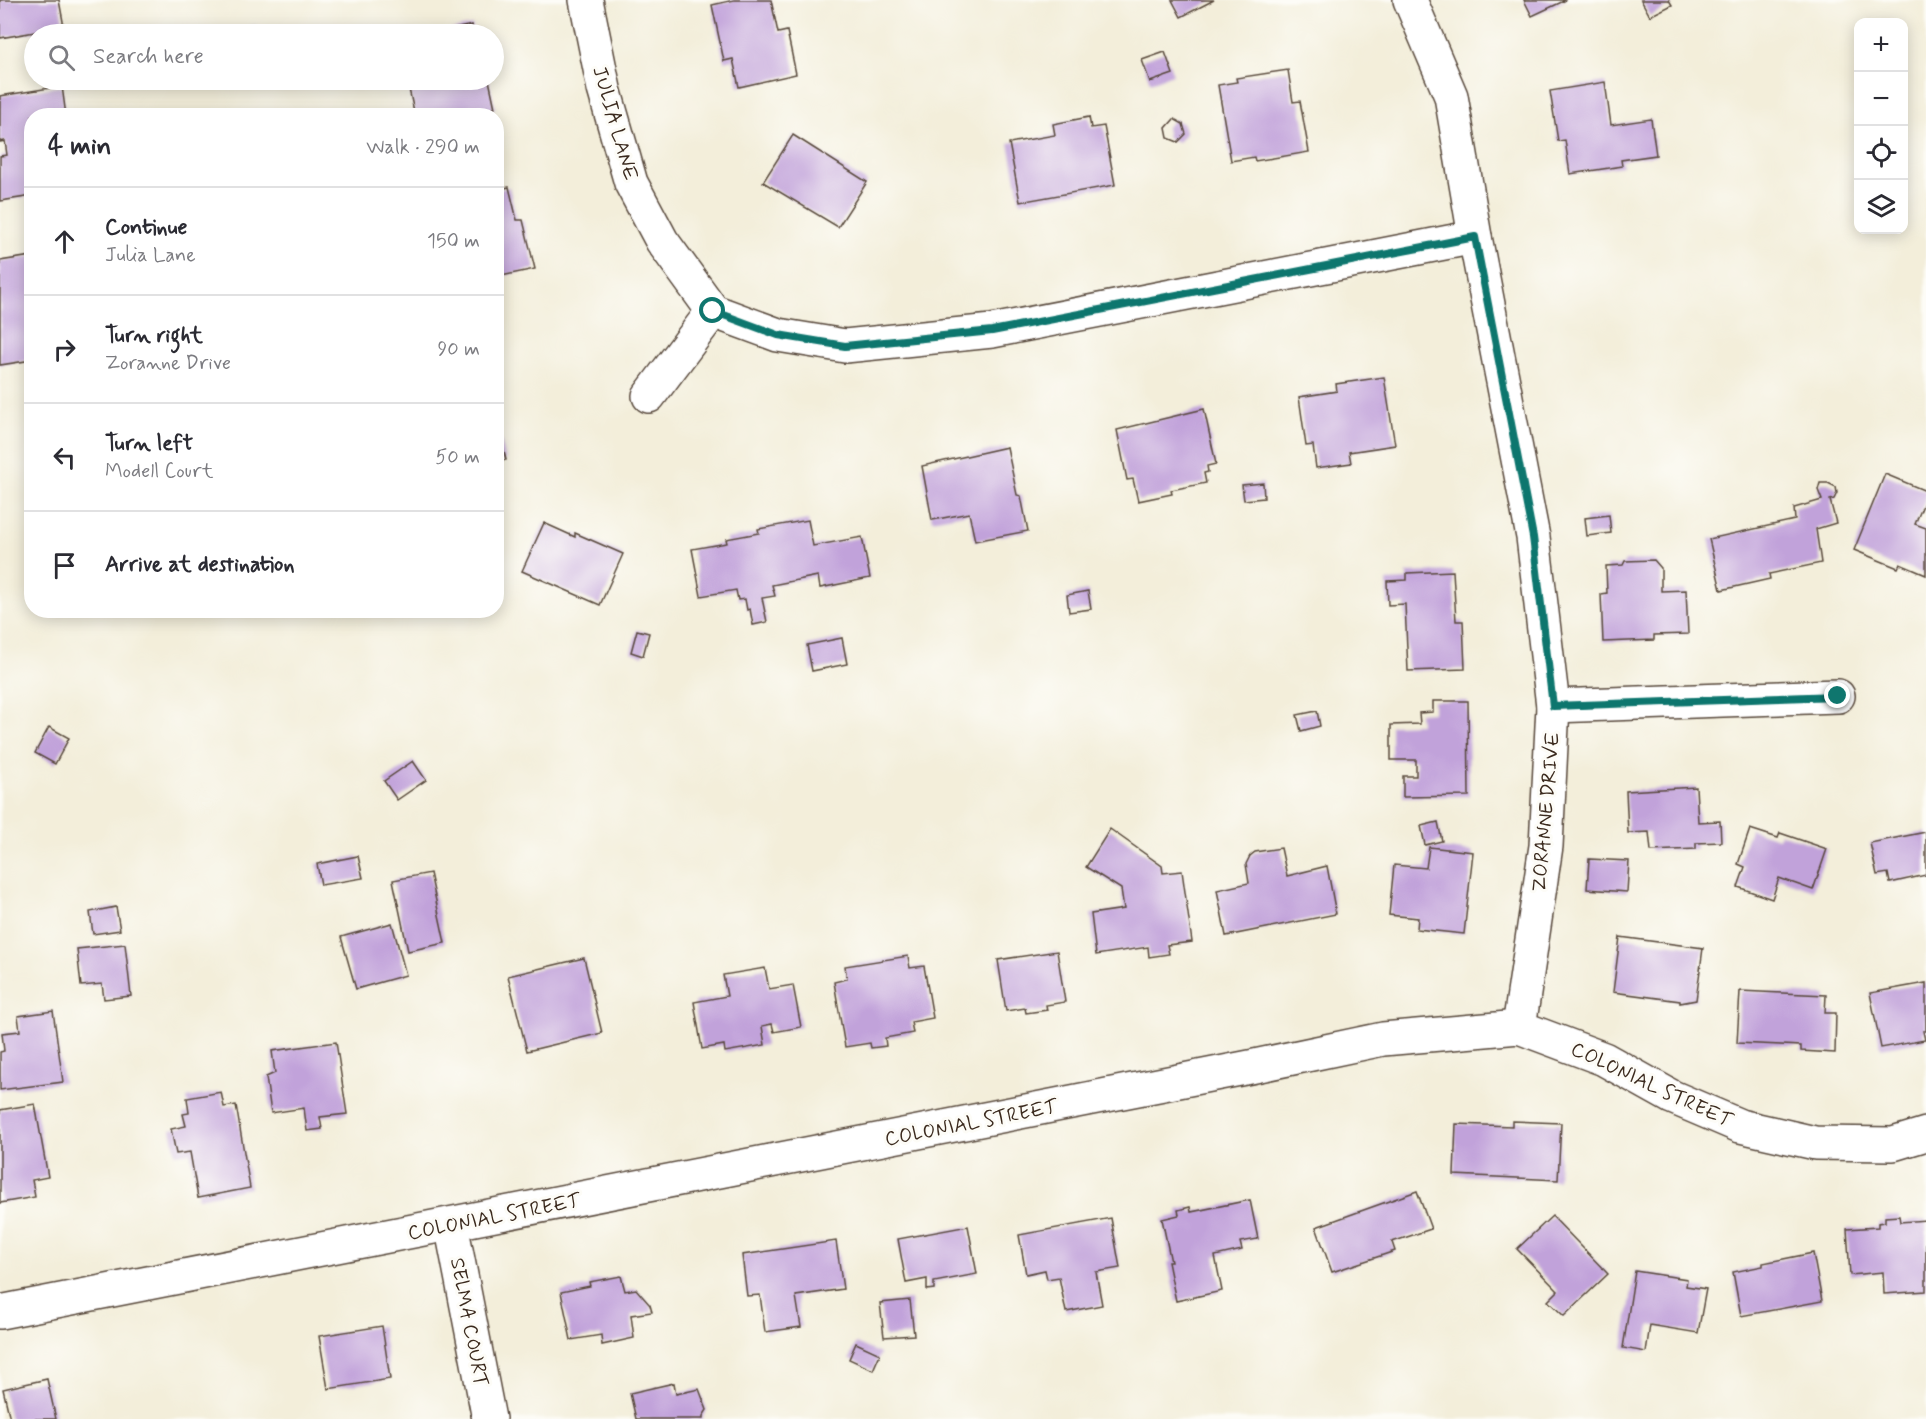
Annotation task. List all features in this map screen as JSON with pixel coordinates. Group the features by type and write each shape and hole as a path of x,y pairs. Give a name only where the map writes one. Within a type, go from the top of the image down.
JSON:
{"street":[{"name":"JULIA LANE","path":"586,0 604,89 632,183 662,241 713,311"},
{"name":"ZORANNE DRIVE","path":"1410,0 1451,96 1475,237 1533,537 1553,706 1546,846 1519,1027"},
{"path":"649,396 713,311 778,335 845,346 992,331 1475,237"},
{"path":"1553,706 1838,696"},
{"name":"COLONIAL STREET","path":"0,1312 1238,1070 1377,1040 1519,1027 1604,1059 1672,1097 1740,1126 1815,1143 1893,1144 1926,1134"},
{"name":"SELMA COURT","path":"451,1224 489,1419"}],"building":[{"path":"0,0 59,0 63,24 24,24 24,34 0,38"},
{"path":"734,0 771,0 778,33 787,31 796,74 739,87 733,59 724,61 712,5"},
{"path":"1172,0 1214,0 1181,17"},
{"path":"1524,0 1566,0 1532,16"},
{"path":"1641,0 1669,0 1672,5 1650,16"},
{"path":"1165,52 1173,74 1150,82 1142,60"},
{"path":"1288,70 1293,102 1300,101 1309,152 1255,161 1254,157 1231,161 1218,85 1237,82 1236,78"},
{"path":"1605,82 1611,125 1651,119 1656,155 1621,160 1622,166 1570,174 1565,140 1558,141 1550,91"},
{"path":"37,90 63,90 65,108 24,108 24,197 0,201 0,156 7,155 5,141 0,142 0,96"},
{"path":"409,90 491,90 495,108 413,108"},
{"path":"1089,117 1091,128 1104,126 1115,185 1020,202 1009,143 1055,135 1053,124"},
{"path":"1174,119 1183,124 1186,134 1178,142 1168,138 1166,128"},
{"path":"793,135 867,182 838,227 763,182"},
{"path":"509,187 517,220 523,220 535,269 504,275 504,188"},
{"path":"24,257 24,361 0,365 0,261"},
{"path":"1384,377 1395,445 1349,452 1351,463 1316,468 1313,445 1306,446 1299,397 1337,391 1336,384"},
{"path":"1204,409 1216,464 1207,466 1208,472 1204,473 1206,483 1171,490 1172,494 1138,501 1133,479 1127,480 1117,430"},
{"path":"1007,447 1017,495 1021,496 1028,531 975,541 969,513 932,520 922,466"},
{"path":"1885,474 1926,491 1926,498 1915,524 1926,528 1926,575 1900,564 1898,568 1854,550"},
{"path":"1263,483 1264,498 1244,500 1242,485"},
{"path":"1820,483 1828,483 1836,487 1837,493 1834,499 1830,500 1836,523 1816,529 1821,563 1769,574 1770,579 1721,590 1709,539 1795,520 1794,508 1822,500 1818,490"},
{"path":"1609,515 1611,533 1587,536 1585,518"},
{"path":"808,520 813,546 862,537 870,578 820,588 818,576 772,585 775,596 762,598 767,622 753,625 750,609 747,610 745,599 738,600 736,590 701,596 692,549 727,543 726,539 759,533 758,529"},
{"path":"544,523 575,537 575,533 623,554 600,605 522,571"},
{"path":"1654,560 1661,568 1661,591 1686,590 1688,634 1654,635 1654,640 1603,642 1601,594 1607,593 1606,566 1623,565 1625,561"},
{"path":"1453,571 1456,621 1463,621 1465,669 1408,671 1405,604 1388,605 1387,581 1407,580 1407,573"},
{"path":"1088,591 1091,609 1069,612 1067,595"},
{"path":"637,630 649,633 643,656 631,652"},
{"path":"842,638 847,664 812,671 807,645"},
{"path":"1433,701 1468,701 1469,796 1403,797 1403,776 1416,776 1416,760 1391,760 1391,725 1420,724 1419,713 1433,712"},
{"path":"1317,711 1320,726 1301,731 1297,715"},
{"path":"49,727 69,738 55,764 35,753"},
{"path":"413,761 426,780 397,800 384,781"},
{"path":"1696,787 1698,822 1720,821 1721,842 1696,843 1696,849 1651,851 1649,832 1628,833 1626,791"},
{"path":"1438,822 1442,841 1425,845 1421,826"},
{"path":"1110,829 1162,866 1163,873 1182,871 1192,942 1167,945 1169,954 1149,957 1148,947 1096,955 1091,914 1124,909 1121,889 1086,867"},
{"path":"1750,829 1778,838 1780,833 1827,849 1813,890 1779,878 1772,899 1738,887 1745,867 1738,864"},
{"path":"1926,832 1926,875 1890,883 1888,873 1877,875 1870,843"},
{"path":"1429,847 1473,852 1464,934 1417,929 1418,918 1389,915 1394,865 1426,868"},
{"path":"1281,848 1287,876 1327,866 1336,914 1226,936 1217,890 1249,883 1246,864 1250,856 1255,852"},
{"path":"358,856 363,878 321,885 317,864"},
{"path":"1589,859 1629,861 1627,892 1587,889"},
{"path":"430,873 445,943 408,951 393,880"},
{"path":"116,907 120,930 93,934 90,912"},
{"path":"392,923 406,975 356,989 341,937"},
{"path":"1620,937 1703,948 1696,1000 1680,1003 1680,1001 1613,992"},
{"path":"125,944 131,996 104,999 102,984 81,986 77,949"},
{"path":"1057,951 1065,1002 1046,1005 1047,1010 1026,1013 1025,1008 1006,1011 998,960"},
{"path":"908,956 910,968 924,966 933,1018 911,1022 913,1033 885,1038 886,1046 871,1048 870,1043 845,1047 834,982 847,979 845,966"},
{"path":"584,958 602,1033 527,1051 508,976"},
{"path":"765,968 769,989 793,985 801,1027 774,1032 772,1024 762,1026 765,1045 725,1052 724,1045 702,1049 694,1002 727,996 723,975"},
{"path":"1926,983 1926,1031 1923,1031 1925,1040 1881,1048 1870,993"},
{"path":"1740,991 1826,995 1825,1013 1836,1013 1835,1053 1801,1051 1801,1046 1737,1043"},
{"path":"53,1011 63,1082 0,1090 0,1052 4,1051 2,1033 20,1031 18,1016"},
{"path":"336,1042 347,1114 320,1117 322,1129 307,1131 304,1108 271,1113 266,1077 275,1073 272,1051"},
{"path":"221,1092 224,1107 236,1105 250,1188 198,1198 190,1152 176,1154 171,1129 186,1126 183,1114 189,1113 187,1098"},
{"path":"35,1104 48,1177 32,1180 35,1197 0,1203 0,1110"},
{"path":"1512,1121 1561,1123 1558,1180 1454,1175 1456,1124 1512,1126"},
{"path":"1417,1191 1431,1229 1392,1242 1395,1251 1332,1272 1316,1227"},
{"path":"1250,1200 1258,1239 1240,1242 1242,1250 1215,1256 1222,1291 1176,1301 1162,1219 1179,1215 1178,1210 1190,1207 1191,1212"},
{"path":"1552,1216 1608,1274 1564,1316 1548,1301 1558,1291 1517,1249"},
{"path":"1899,1216 1900,1222 1926,1220 1926,1291 1884,1294 1883,1272 1850,1275 1847,1229 1878,1227 1878,1223 1885,1222 1885,1217"},
{"path":"1111,1218 1120,1268 1096,1272 1102,1305 1066,1312 1059,1277 1047,1279 1045,1270 1026,1274 1019,1235"},
{"path":"968,1226 977,1274 934,1282 934,1289 927,1290 927,1279 906,1283 898,1239"},
{"path":"836,1241 843,1289 796,1296 801,1327 765,1332 760,1295 747,1296 742,1255"},
{"path":"1813,1253 1822,1301 1741,1316 1733,1272 1763,1266 1763,1263"},
{"path":"1635,1271 1687,1279 1686,1286 1706,1289 1698,1333 1650,1325 1646,1352 1623,1348"},
{"path":"621,1276 625,1291 636,1289 650,1305 652,1312 631,1315 634,1338 602,1345 601,1335 571,1340 561,1292 590,1286 589,1282"},
{"path":"910,1300 914,1335 884,1337 880,1303"},
{"path":"382,1326 390,1379 328,1389 319,1336"},
{"path":"856,1343 880,1354 873,1370 849,1359"},
{"path":"47,1379 56,1419 10,1419 3,1389"},
{"path":"674,1383 676,1394 699,1389 707,1410 703,1419 636,1419 630,1393"}],"route":[{"path":"713,311 778,335 845,346 992,331 1475,237 1533,537 1553,706 1838,696"}]}
